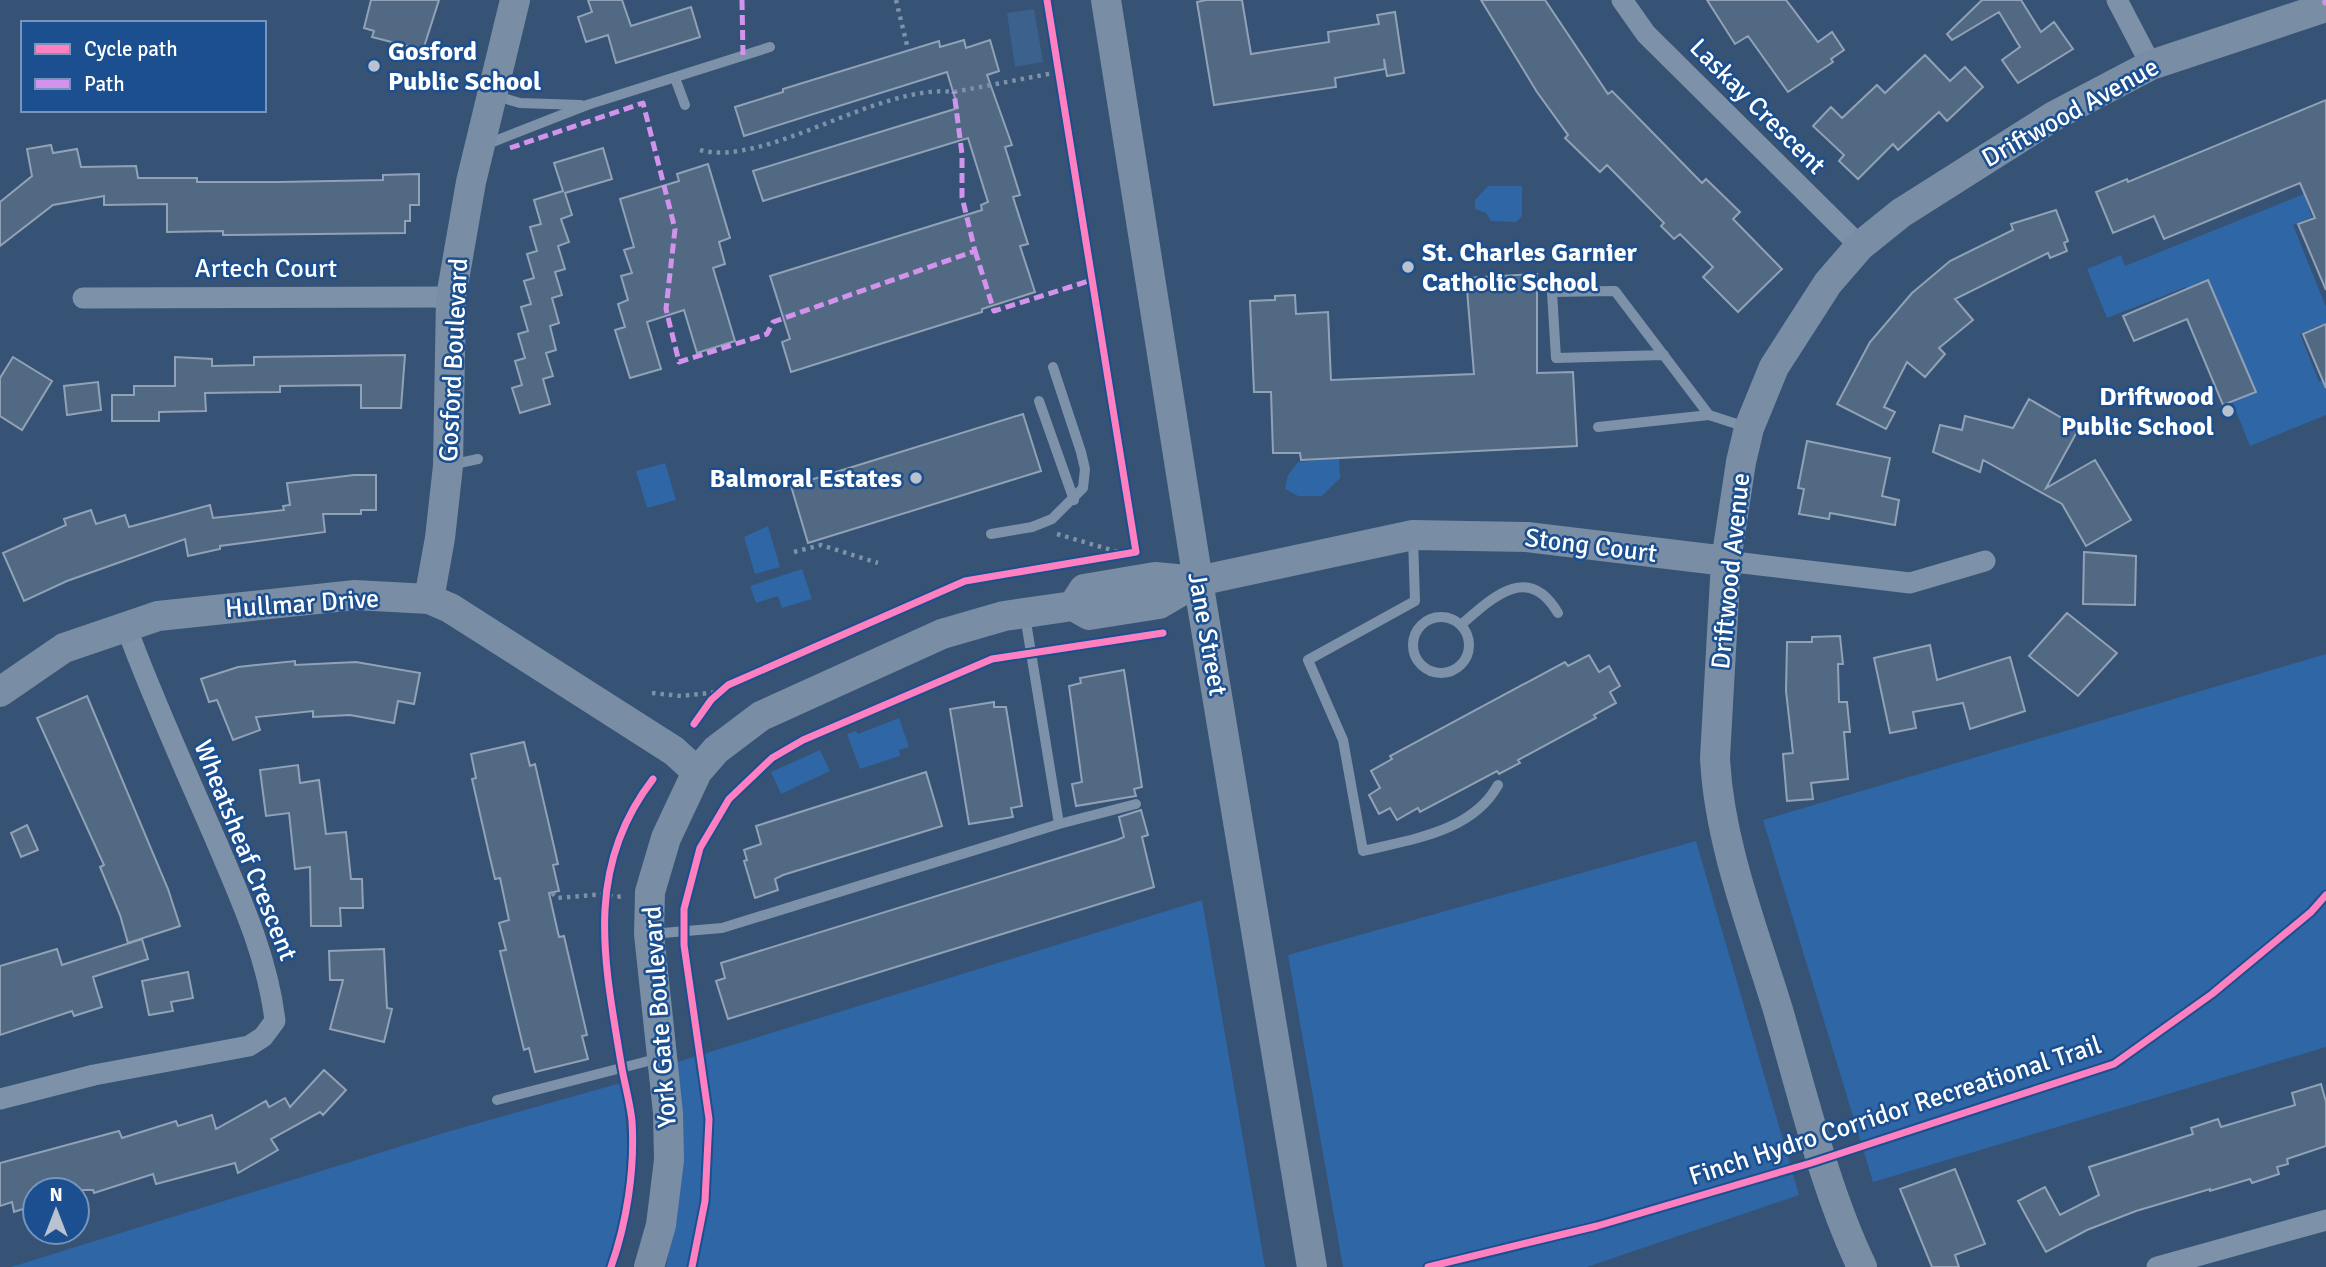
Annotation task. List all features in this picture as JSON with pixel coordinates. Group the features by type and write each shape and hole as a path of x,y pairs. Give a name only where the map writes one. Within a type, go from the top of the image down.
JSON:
{"street":[{"name":"Gosford Boulevard","path":"429,599 440,538 448,466 451,297 464,218 515,0"},
{"name":"Jane Street","path":"1106,0 1198,581 1312,1267"},
{"name":"Laskay Crescent","path":"1622,0 1646,34 1860,246"},
{"path":"2117,0 2151,65"},
{"name":"Driftwood Avenue","path":"1862,1267 1823,1159 1722,816 1715,758 1726,561 1734,496 1749,428 1789,341 1828,283 1860,246 1922,198 1988,155 2151,65 2326,7"},
{"name":"Artech Court","path":"82,298 451,297"},
{"name":"Stong Court","path":"1198,581 1413,535 1515,536 1910,583 1985,561"},
{"name":"York Gate Boulevard","path":"649,1267 661,1225 669,1160 668,1113 649,934 650,892 666,838 697,772 716,750 761,716 942,634 994,618 1073,606 1089,615 1159,604 1198,581"},
{"name":"Hullmar Drive","path":"0,692 64,648 158,616 312,597 355,595 429,599 463,616 662,743 697,772"},
{"name":"Wheatsheaf Crescent","path":"0,1099 94,1075 249,1046 263,1037 275,1021 263,964 238,892 143,672 127,626"},
{"path":"2157,1267 2323,1227"}],"lane":[{"path":"480,147 587,105 770,47"},
{"path":"675,78 685,105"},
{"path":"492,95 520,103 587,105"},
{"path":"1664,355 1556,358 1552,292 1615,291 1664,355 1709,415"},
{"path":"991,534 1032,527 1052,519 1074,500 1083,488 1085,469 1053,367"},
{"path":"1039,401 1074,500"},
{"path":"1598,427 1709,415 1749,428"},
{"path":"448,466 478,459"},
{"path":"1413,535 1415,601 1423,623"},
{"path":"1461,625 1493,597 1522,586 1550,599 1558,613"},
{"path":"1415,601 1308,660 1343,740 1363,851 1451,827 1475,814 1489,802 1498,785"},
{"path":"1025,613 1059,824"},
{"path":"1438,617 1461,625 1469,641 1466,659 1453,671 1435,673 1419,664 1413,648 1417,630 1423,623 1438,617"},
{"path":"649,934 722,928 1059,824 1136,804"},
{"path":"497,1100 661,1058"}],"path":[{"path":"896,0 907,46"},
{"path":"1057,60 1061,85"},
{"path":"700,150 708,152 752,148 867,108 940,90 954,92 1059,72"},
{"path":"1032,527 1125,554"},
{"path":"794,552 821,545 877,563"},
{"path":"1100,558 1136,552"},
{"path":"711,700 728,685"},
{"path":"652,693 681,696 718,692"},
{"path":"604,903 607,882"},
{"path":"552,893 557,898 605,894 614,897 650,892"}],"shaded area":[{"path":"1034,9 1043,62 1015,67 1007,13"},
{"path":"1488,186 1522,186 1522,216 1516,222 1491,221 1486,213 1475,209 1475,200"},
{"path":"2304,194 2312,217 2293,225 2326,307 2326,323 2300,334 2319,382 2326,379 2326,415 2250,446 2186,287 2107,318 2087,269 2121,255 2125,266"},
{"path":"1339,458 1340,478 1322,496 1298,496 1285,489 1288,475 1298,462"},
{"path":"665,463 676,500 647,508 636,471"},
{"path":"768,526 780,567 755,574 744,537"},
{"path":"802,569 812,599 782,608 778,596 756,603 750,586"},
{"path":"2326,654 2326,1047 1873,1182 1763,820"},
{"path":"899,718 909,747 899,750 900,756 860,769 847,734 856,731 858,734"},
{"path":"820,750 830,771 781,794 771,772"},
{"path":"1696,841 1799,1195 1587,1267 1343,1267 1288,955"},
{"path":"1202,900 1265,1267 666,1267 679,1189 681,1116 677,1062"},
{"path":"621,1083 627,1129 626,1176 620,1222 608,1267 11,1267 79,1246 91,1246 91,1242 450,1131"}],"building":[{"path":"371,0 439,0 423,50 372,37 374,31 364,28"},
{"path":"588,0 622,0 631,26 691,7 700,37 616,63 608,35 586,42 578,17 592,12"},
{"path":"1242,0 1251,54 1329,42 1328,32 1379,24 1377,15 1395,12 1404,73 1387,76 1384,59 1385,69 1335,78 1336,87 1214,105 1197,2"},
{"path":"1481,0 1545,0 1608,94 1612,91 1702,183 1706,179 1740,212 1733,219 1782,269 1738,312 1703,277 1713,267 1680,234 1674,239 1661,226 1664,223 1607,165 1600,172 1565,138 1568,135 1537,92"},
{"path":"1707,0 1786,0 1818,42 1832,32 1844,50 1831,59 1833,62 1788,92 1748,36 1735,44"},
{"path":"1982,0 2021,0 2041,32 2054,22 2073,49 2018,83 2002,60 2020,47 1999,12 1952,40 1947,34"},
{"path":"964,40 966,48 990,40 999,71 987,75 1012,145 1005,147 1020,195 1013,197 1028,244 1020,246 1035,292 982,309 982,312 791,372 782,342 790,339 770,276 982,210 981,205 988,202 968,138 763,201 753,171 958,108 947,72 744,136 735,107 783,92 783,89 939,41 940,47"},
{"path":"1925,55 1950,81 1965,67 1983,87 1947,121 1939,112 1898,150 1893,144 1858,179 1839,161 1844,155 1813,126 1831,107 1842,118 1877,85 1885,93"},
{"path":"2326,100 2326,290 2298,224 2315,218 2300,183 2164,239 2154,216 2113,233 2096,192 2127,179 2128,182"},
{"path":"51,145 53,153 77,149 81,167 136,166 138,178 197,178 197,182 279,182 383,180 383,175 419,174 419,205 410,205 410,221 405,221 405,233 223,235 223,231 167,232 167,204 104,205 104,196 53,205 0,246 0,202 32,176 27,149"},
{"path":"603,148 612,179 565,193 572,215 561,219 569,242 558,246 565,269 555,272 562,295 552,298 559,323 550,326 556,350 546,353 553,376 543,379 550,404 520,413 512,388 522,385 515,361 525,358 518,334 528,331 521,307 531,304 524,281 534,278 527,254 537,251 530,227 541,224 534,200 563,191 554,163"},
{"path":"708,164 730,238 719,242 725,264 713,268 735,341 697,353 684,310 647,322 661,369 630,378 615,330 625,327 618,304 628,300 621,276 632,273 624,250 634,247 620,199 679,181 677,174"},
{"path":"2056,210 2068,241 2064,243 2067,251 2050,258 2048,253 1955,299 1973,320 1939,348 1945,354 1925,377 1907,362 1884,407 1895,412 1886,429 1837,404 1870,342 1912,293 1950,261 2013,230 2011,224"},
{"path":"1537,274 1537,373 1573,372 1577,446 1301,460 1300,453 1273,453 1271,392 1254,392 1250,301 1275,300 1275,296 1295,295 1296,314 1328,312 1331,380 1474,374 1466,278"},
{"path":"2208,280 2256,392 2223,405 2187,319 2134,341 2123,316"},
{"path":"2326,324 2326,388 2303,334"},
{"path":"405,355 401,408 361,408 361,385 280,386 280,392 205,393 206,411 159,412 159,421 112,421 112,395 134,395 134,386 175,386 175,357 212,359 212,366 254,365 254,357"},
{"path":"13,357 52,381 22,430 0,416 0,378"},
{"path":"98,382 101,410 67,415 64,386"},
{"path":"2029,399 2079,428 2046,488 2095,460 2131,520 2086,546 2062,504 1983,460 1980,472 1933,452 1940,425 1962,430 1965,416 2013,428"},
{"name":"Balmoral Estates","path":"1023,414 1041,471 808,543 791,486"},
{"path":"1807,441 1890,458 1882,496 1899,500 1895,525 1830,513 1829,519 1799,514 1804,489 1798,488"},
{"path":"376,475 376,510 361,510 361,514 323,514 325,532 220,546 220,549 188,556 185,539 67,581 24,601 3,553 66,525 64,519 91,510 96,524 125,515 129,527 210,505 213,518 284,510 283,506 290,505 287,483"},
{"path":"2084,552 2136,556 2135,605 2083,604"},
{"path":"2067,613 2117,653 2078,696 2029,656"},
{"path":"1840,636 1843,664 1838,664 1839,702 1847,702 1850,732 1844,732 1848,779 1811,783 1813,799 1787,801 1783,754 1793,753 1786,691 1787,642 1812,642 1812,637"},
{"path":"1930,645 1937,680 2010,657 2025,711 1970,729 1963,703 1913,712 1916,728 1890,733 1874,658"},
{"path":"1589,655 1599,672 1609,666 1620,686 1610,692 1616,703 1594,715 1596,718 1518,760 1520,763 1499,774 1497,771 1420,812 1418,808 1397,820 1390,808 1379,814 1369,795 1380,788 1371,771 1392,759 1390,756 1565,662 1568,666"},
{"path":"295,661 295,665 356,662 420,673 414,704 398,701 394,723 350,715 313,717 313,711 256,717 260,730 233,740 217,700 209,702 201,679 238,667"},
{"path":"1124,670 1142,787 1134,789 1136,796 1076,806 1072,784 1082,782 1069,686 1081,683 1080,678"},
{"path":"87,696 168,889 180,926 128,943 120,915 100,867 104,865 37,718"},
{"path":"994,702 994,707 1006,707 1022,806 1011,808 1013,817 969,824 950,709"},
{"path":"524,742 530,766 535,764 558,864 553,865 559,891 549,893 559,937 564,936 587,1035 582,1036 588,1059 535,1072 529,1048 524,1050 500,951 506,950 499,923 509,920 500,878 495,879 490,858 472,779 476,778 471,754"},
{"path":"298,765 300,783 319,780 326,834 346,832 351,879 362,879 363,908 340,908 341,926 311,926 310,867 295,869 289,813 266,816 260,770"},
{"path":"926,772 942,826 783,875 775,879 778,890 755,898 744,861 747,860 744,850 761,844 756,826"},
{"path":"1141,810 1148,835 1142,837 1154,887 728,1019 716,981 725,978 721,963 1117,840 1124,837 1119,817"},
{"path":"27,825 38,850 21,857 11,833"},
{"path":"142,939 148,959 93,977 102,1007 74,1016 72,1011 0,1035 0,966 57,949 62,965"},
{"path":"384,949 387,1008 392,1009 384,1042 330,1029 343,980 330,980 329,951"},
{"path":"188,972 193,998 171,1002 173,1011 149,1015 142,981"},
{"path":"324,1070 346,1090 323,1115 320,1112 271,1139 278,1150 238,1173 235,1163 156,1184 153,1174 94,1193 91,1190 91,1176 21,1176 21,1210 14,1212 12,1202 0,1206 0,1163 119,1131 122,1138 176,1121 178,1126 212,1115 216,1129 266,1101 269,1107 285,1098 290,1107"},
{"path":"2321,1084 2326,1102 2326,1146 2287,1159 2288,1164 2277,1167 2279,1174 2252,1183 2250,1179 2210,1189 2136,1211 2087,1230 2046,1252 2018,1201 2045,1187 2060,1215 2099,1195 2089,1167 2193,1134 2191,1128 2218,1119 2221,1127 2295,1105 2292,1093"},
{"path":"1955,1169 1985,1244 1955,1255 1959,1267 1932,1267 1900,1189"}],"marked path":[{"path":"742,0 743,55"},
{"path":"2324,0 2326,5"},
{"path":"510,148 643,103 675,229 666,309 679,362 767,334 773,322 975,251 962,197 962,154 954,92"},
{"path":"975,251 994,311 1092,280"}],"cycle path":[{"path":"694,724 711,700 728,685 965,581 1136,552 1047,0"},
{"path":"692,1267 705,1201 709,1119 684,945 684,909 700,848 729,799 772,758 803,740 992,659 1163,633"},
{"path":"611,1267 629,1195 633,1139 605,951 608,881 616,846 631,813 653,779"},
{"name":"Finch Hydro Corridor Recreational Trail","path":"1428,1267 1597,1226 1811,1163 2114,1064 2212,994 2311,912 2326,895"}],"place":[{"name":"Gosford Public School","path":"374,66"},
{"name":"St. Charles Garnier Catholic School","path":"1408,267"},
{"name":"Driftwood Public School","path":"2228,411"},
{"name":"Balmoral Estates","path":"916,478"}]}
